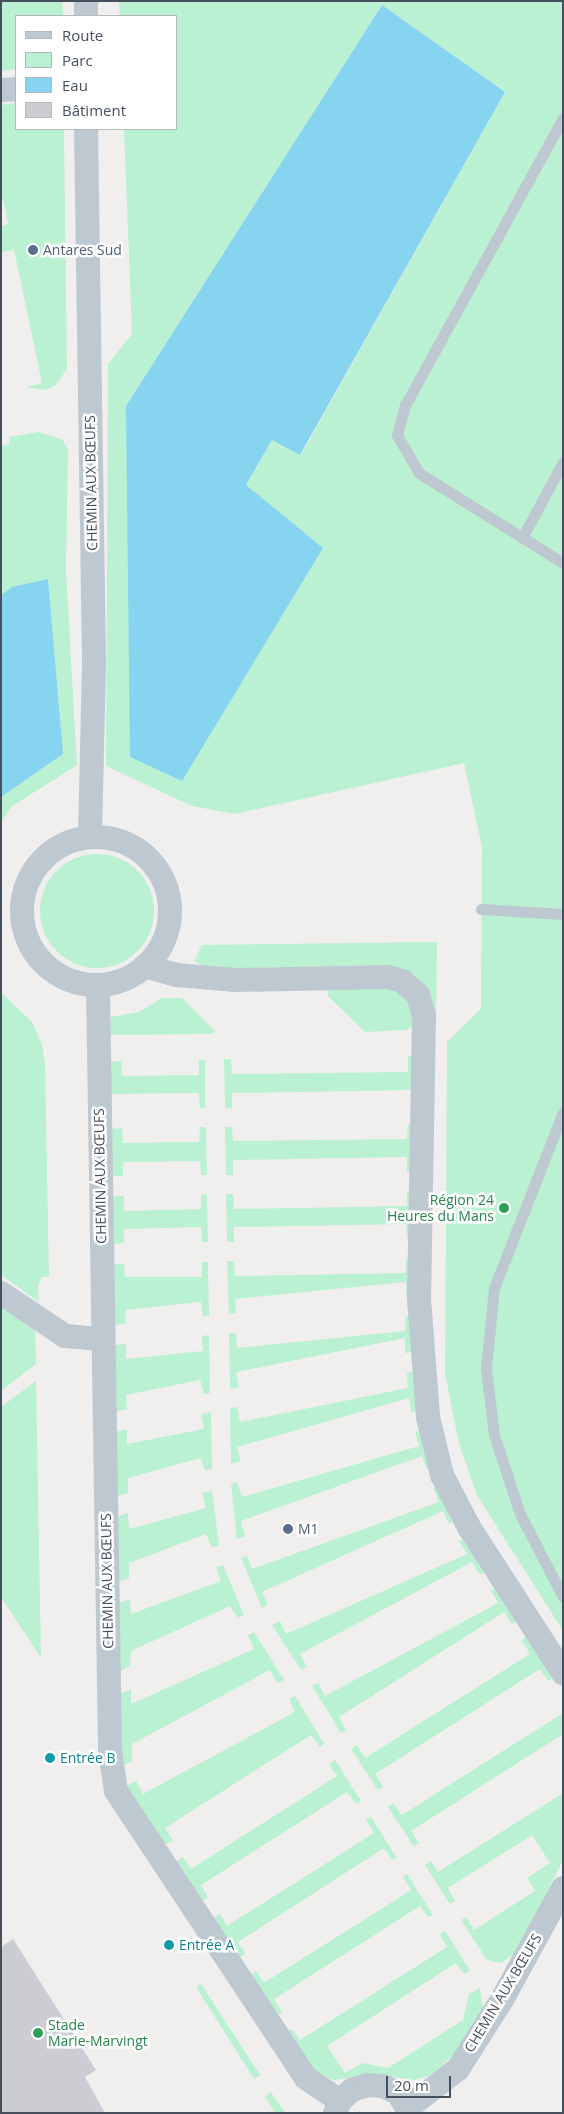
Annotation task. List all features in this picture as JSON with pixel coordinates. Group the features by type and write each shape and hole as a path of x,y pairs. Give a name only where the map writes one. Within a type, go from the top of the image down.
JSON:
{"street":[{"path":"86,1 86,15"},
{"path":"1,90 15,89"},
{"name":"CHEMIN AUX BŒUFS","path":"86,130 94,662 90,836"},
{"path":"90,836 113,838 134,847 152,862 164,881 170,904 168,927 160,948 145,966 115,983 98,985 74,982 47,966 36,955 11,911 34,869 49,852 68,841 90,836"},
{"path":"145,966 177,975 235,980 388,977 402,981 418,995 424,1016 419,1299 428,1417 442,1475 469,1527 563,1673"},
{"name":"CHEMIN AUX BŒUFS","path":"98,985 110,1751 116,1791 306,2078 338,2107"},
{"path":"1,1293 65,1336 103,1339"},
{"name":"CHEMIN AUX BŒUFS","path":"410,2110 458,2069 503,1998 563,1888"},
{"path":"338,2107 352,2090 367,2085 383,2086 398,2093 410,2110"}],"lane":[{"path":"563,118 405,405 397,435 419,472 563,563"},
{"path":"522,538 563,462"},
{"path":"481,909 563,914"},
{"path":"563,1112 494,1288 486,1368 494,1435 517,1505 563,1598"}],"green space":[{"path":"1,1 62,1 63,15 15,15 15,69 1,71"},
{"path":"119,1 563,1 563,1631 477,1495 459,1444 445,1373 447,1042 481,1009 482,847 464,763 235,814 192,806 106,766 108,364 132,334 124,130 178,130 178,15 120,15","holes":["382,5 505,92 301,455 272,440 246,486 323,548 182,780 126,406"]},
{"name":"Antares Sud","path":"15,103 15,130 64,130 67,369 56,385 46,390 26,387 42,383 14,250 1,252 1,226 8,224 1,190 1,105"},
{"path":"39,432 63,440 68,449 66,571 77,765 11,807 1,823 1,797 63,754 12,587 1,595 1,446 10,444 9,437"},
{"path":"97,854 119,859 137,871 149,889 154,911 149,933 137,951 119,963 97,968 75,963 57,951 45,933 40,911 45,889 57,871 75,859"},
{"path":"437,942 436,1017 424,985 411,973 391,965 209,969 194,961 202,945"},
{"path":"327,987 393,988 408,999 415,1024 407,1030 365,1032 328,996"},
{"path":"1,992 32,1022 42,1045 45,1063 49,1277 42,1277 38,1286 39,1302 1,1275"},
{"path":"162,998 182,998 215,1031 212,1034 110,1035 111,1017 139,1012"},
{"path":"408,1056 414,1056 414,1090 232,1093 232,1108 225,1108 224,1059 231,1059 232,1074 408,1072"},
{"path":"199,1060 205,1060 205,1108 200,1108 199,1093 110,1094 109,1062 121,1061 122,1076 199,1075"},
{"path":"408,1124 413,1124 414,1172 407,1172 407,1157 233,1160 233,1175 226,1175 225,1127 232,1127 233,1141 407,1139"},
{"path":"200,1127 206,1127 207,1175 201,1175 200,1161 123,1162 123,1176 111,1176 110,1129 122,1128 123,1143 199,1142"},
{"path":"407,1191 413,1191 413,1239 407,1239 406,1224 234,1227 234,1242 227,1242 226,1194 233,1194 234,1209 407,1206"},
{"path":"207,1194 208,1242 202,1242 201,1227 124,1229 124,1243 112,1244 111,1196 124,1196 124,1211 201,1209 201,1195"},
{"path":"413,1258 412,1296 406,1297 406,1282 235,1299 236,1313 229,1314 227,1261 234,1261 235,1276 406,1273 406,1259"},
{"path":"202,1262 208,1262 209,1316 203,1317 201,1302 125,1310 126,1324 114,1325 113,1264 124,1264 125,1277 202,1277"},
{"path":"1,1306 35,1331 36,1364 1,1391"},
{"path":"406,1316 412,1316 412,1352 405,1353 405,1338 236,1372 239,1387 230,1389 229,1333 236,1333 237,1348 405,1331"},
{"path":"209,1335 210,1393 204,1394 200,1380 126,1395 127,1409 115,1412 114,1345 126,1344 126,1359 203,1351 202,1336"},
{"path":"413,1372 418,1411 411,1413 409,1398 237,1447 241,1461 231,1464 230,1408 237,1407 240,1422 408,1388 407,1373"},
{"path":"36,1381 41,1658 1,1597 1,1407"},
{"path":"211,1412 212,1469 205,1471 201,1458 128,1478 128,1493 116,1496 115,1432 127,1429 127,1444 204,1429 201,1414"},
{"path":"422,1430 433,1467 427,1470 422,1456 241,1521 245,1536 237,1539 231,1484 237,1482 242,1497 419,1446 415,1432"},
{"path":"440,1486 455,1521 449,1524 443,1511 262,1592 268,1605 262,1608 241,1558 247,1556 252,1569 439,1502 433,1488"},
{"path":"212,1491 219,1545 212,1548 206,1534 129,1563 129,1578 118,1582 116,1517 128,1513 129,1529 206,1508 202,1493"},
{"path":"465,1538 486,1571 480,1575 472,1562 300,1654 307,1667 301,1670 272,1625 280,1621 286,1634 467,1554 459,1541"},
{"path":"223,1565 244,1615 238,1618 230,1606 131,1651 130,1666 119,1672 118,1603 130,1599 131,1614 221,1581 216,1567"},
{"path":"496,1587 517,1621 512,1624 504,1612 339,1717 346,1730 341,1733 312,1686 318,1683 325,1696 498,1603 491,1590"},
{"path":"254,1632 284,1680 277,1683 270,1670 132,1744 132,1761 121,1767 120,1694 131,1689 131,1704 254,1649 248,1635"},
{"path":"527,1636 553,1678 548,1681 540,1669 375,1774 383,1787 378,1790 351,1749 357,1745 365,1758 530,1654 522,1640"},
{"path":"295,1696 324,1743 320,1747 311,1735 165,1828 173,1840 163,1846 126,1786 136,1781 143,1794 295,1712 289,1699"},
{"path":"563,1713 563,1734 411,1831 419,1843 414,1847 388,1807 393,1803 402,1815"},
{"path":"335,1760 361,1801 356,1804 347,1792 201,1885 208,1898 199,1903 174,1863 183,1857 191,1869 337,1776 329,1764"},
{"path":"563,1793 563,1860 516,1953 501,1963 487,1960 461,1920 466,1917 474,1930 535,1891 527,1878 550,1863 532,1835 448,1888 455,1901 450,1904 425,1865 431,1861 438,1872"},
{"path":"371,1817 397,1858 392,1860 384,1848 238,1942 245,1954 236,1960 210,1920 220,1914 227,1926 374,1833 366,1820"},
{"path":"407,1874 433,1915 428,1917 420,1906 274,1999 282,2012 273,2018 247,1977 256,1971 264,1983 411,1890 403,1877"},
{"path":"445,1931 470,1971 464,1974 456,1963 327,2046 345,2073 362,2063 388,2068 463,2020 469,1994 480,1988 483,2008 452,2056 432,2075 414,2080 373,2074 334,2080 313,2073 283,2035 292,2029 300,2040 447,1947 439,1934"},
{"path":"201,1984 260,2075 254,2079 196,1987"},
{"path":"271,2092 285,2113 275,2113 265,2096"}],"water":[{"path":"382,5 505,92 300,455 272,440 246,485 323,548 182,781 130,757 126,406"},
{"path":"48,579 63,754 1,797 1,595 12,587"}],"building":[{"name":"Stade Marie-Marvingt","path":"13,1939 96,2070 85,2077 105,2113 1,2113 1,1947"}],"place":[{"name":"Antares Sud","path":"33,250"},
{"name":"Région 24 Heures du Mans","path":"504,1208"},
{"name":"M1","path":"288,1529"},
{"name":"Entrée B","path":"50,1758"},
{"name":"Entrée A","path":"169,1945"},
{"name":"Stade Marie-Marvingt","path":"38,2033"}]}
